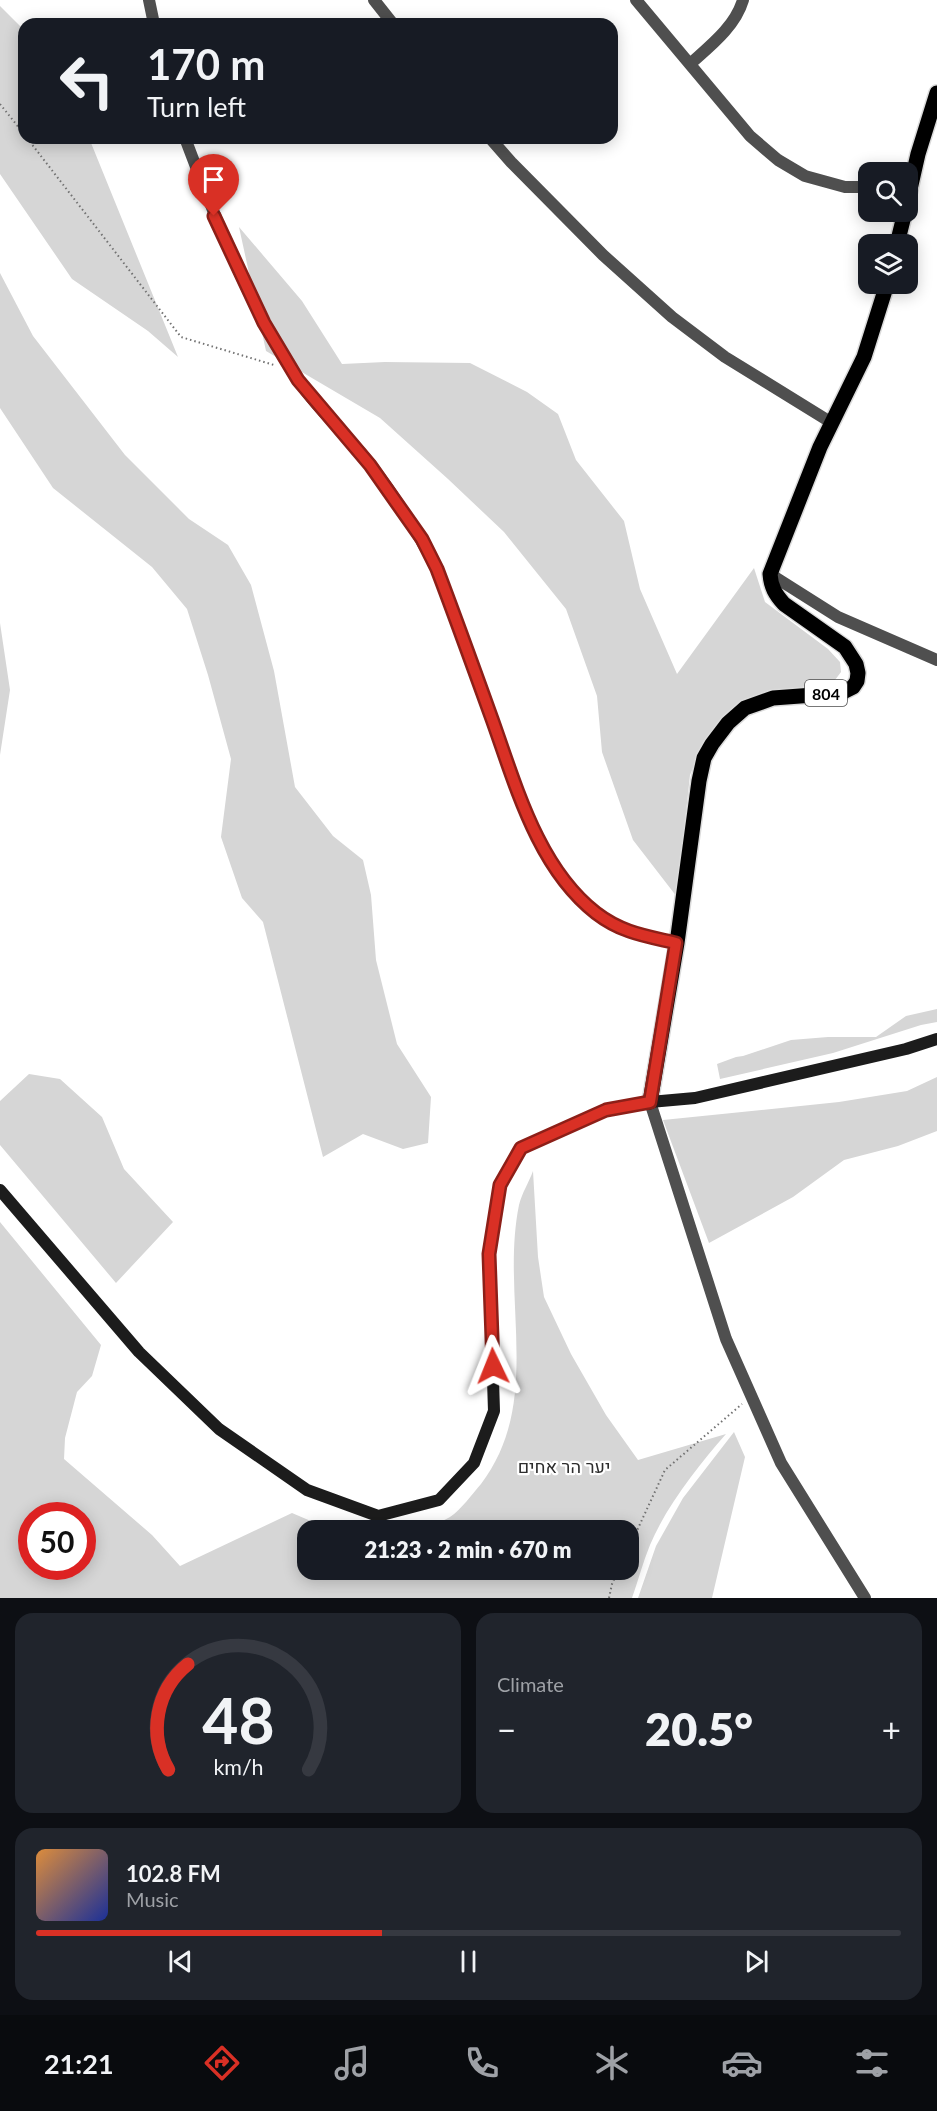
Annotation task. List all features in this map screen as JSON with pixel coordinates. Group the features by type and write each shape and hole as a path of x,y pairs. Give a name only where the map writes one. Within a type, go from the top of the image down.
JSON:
{"main road":[{"path":"916,162 937,93"},
{"path":"770,574 812,468 864,357 884,294"},
{"name":"804","path":"650,1102 704,758 711,744 728,723 745,708 773,698 841,693 853,687 857,681 856,664 845,646 784,604 771,585 770,574"},
{"path":"0,1190 139,1352 219,1430 307,1490 378,1516 439,1500 474,1463 478,1453 494,1411 489,1254 500,1185 521,1148 606,1110 650,1102 695,1098 906,1049 937,1039"}],"street":[{"path":"149,0 153,18"},
{"path":"374,0 388,18"},
{"path":"636,0 750,136 778,160 805,176 845,187 858,187"},
{"path":"690,64 716,42 730,25 743,0"},
{"path":"186,144 214,216 264,323 291,369 370,465 422,539 432,559 524,806 557,872 577,896 622,930 676,943"},
{"path":"495,144 603,255 672,317 725,357 832,423"},
{"path":"770,574 838,616 937,660"},
{"path":"650,1102 726,1339 781,1462 865,1598"}],"path":[{"path":"0,104 18,126"},
{"path":"32,144 181,337 291,369"},
{"path":"639,1526 665,1470 752,1397"},
{"path":"609,1598 614,1580"}],"green space":[{"path":"0,6 18,24 18,144 91,144 178,357 148,331 72,279 0,174"},
{"path":"239,227 302,301 342,364 470,363 527,392 558,414 576,460 624,521 640,589 677,674 754,568 765,602 828,649 840,662 841,672 835,680 824,684 765,692 740,703 702,747 690,775 677,897 633,840 602,752 597,696 566,609 504,532 380,418 266,351"},
{"path":"0,273 33,336 125,455 189,519 228,545 251,585 274,671 295,787 333,836 363,860 371,895 376,960 397,1044 431,1097 428,1143 403,1149 363,1134 323,1157 263,922 242,898 221,837 231,759 187,609 152,567 53,488 0,408"},
{"path":"0,623 10,690 0,755"},
{"path":"937,1009 937,1022 833,1053 720,1079 717,1064 736,1057 791,1040 876,1037 906,1016"},
{"path":"29,1074 60,1079 102,1117 124,1169 173,1222 116,1283 0,1145 0,1101"},
{"path":"937,1077 937,1131 898,1146 844,1160 793,1197 709,1243 663,1120 839,1102 907,1091"},
{"name":"יער הר אחים","path":"533,1171 538,1257 544,1297 571,1354 606,1415 638,1460 726,1434 694,1473 665,1515 650,1545 639,1576 639,1520 444,1520 458,1510 481,1484 500,1452 511,1418 516,1384 514,1240 522,1196"},
{"name":"יער הר אחים","path":"0,1222 101,1345 92,1376 77,1392 65,1438 64,1459 152,1535 180,1566 292,1513 308,1520 297,1520 297,1580 638,1580 632,1598 0,1598"},
{"path":"734,1432 745,1457 712,1598 638,1598 656,1546 683,1498"}],"route":[{"path":"214,216 264,323 298,380 370,465 422,539 437,569 524,806 557,872 577,896 622,930 676,943 650,1102 606,1110 521,1148 500,1185 489,1254 493,1366"}]}
